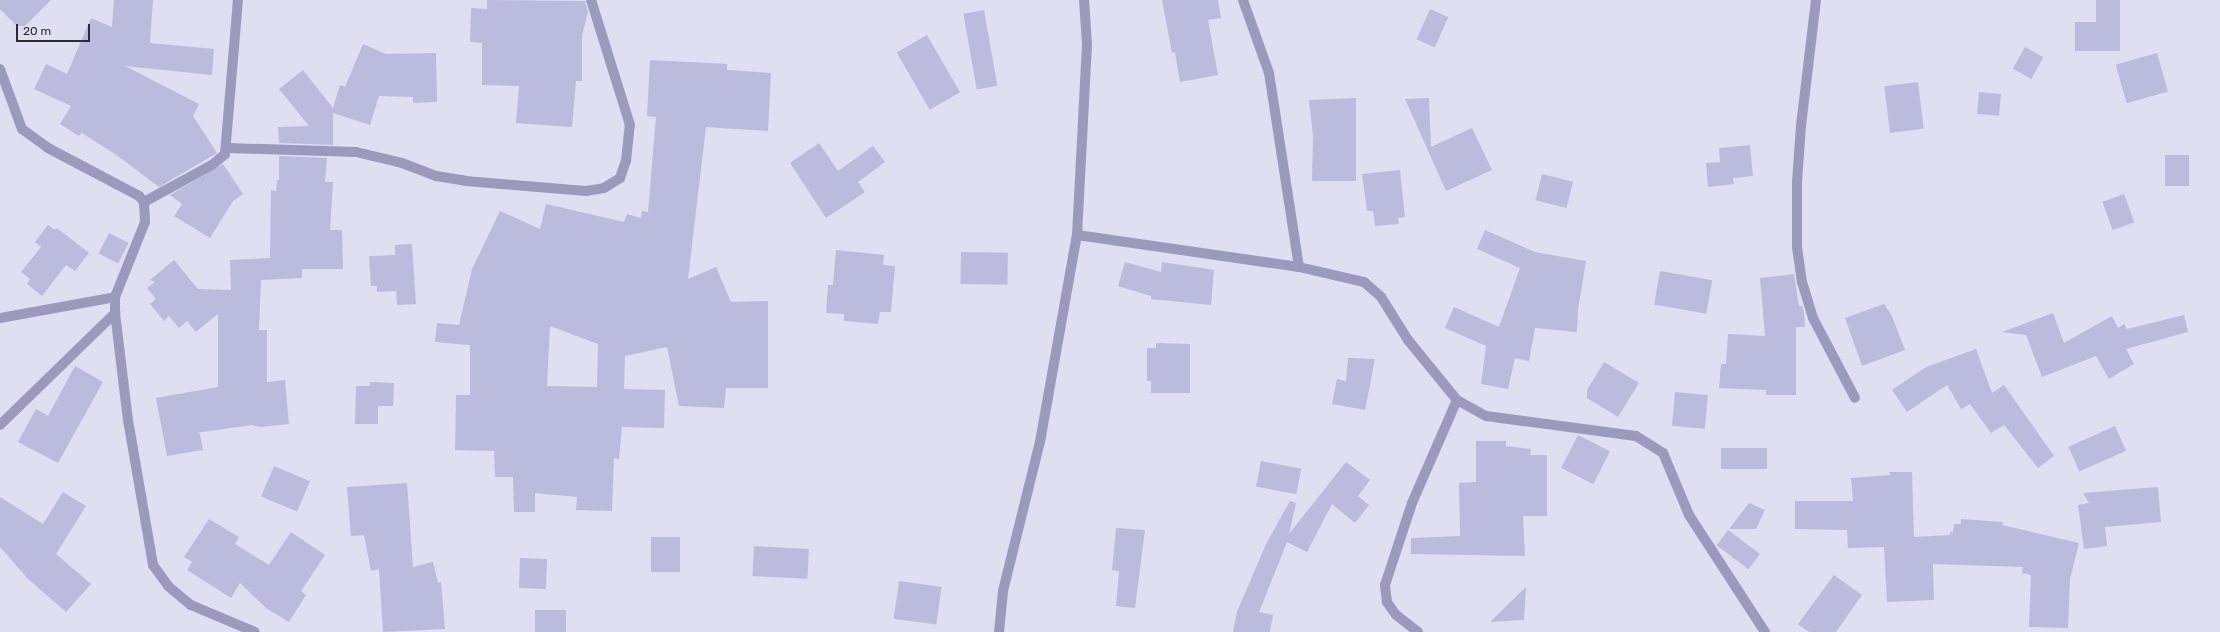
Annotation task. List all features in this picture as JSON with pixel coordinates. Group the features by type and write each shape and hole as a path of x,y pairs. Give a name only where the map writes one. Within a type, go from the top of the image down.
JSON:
{"street":[{"path":"144,202 212,165 225,154 228,148 238,0"},
{"path":"228,148 356,152 402,163 436,176 466,182 586,191 604,188 620,178 626,161 630,125 591,0"},
{"path":"999,632 1003,590 1040,442 1077,236 1087,44 1084,0"},
{"path":"1243,0 1269,73 1299,267"},
{"path":"1816,0 1801,125 1797,182 1798,247 1802,282 1813,318 1855,398"},
{"path":"0,69 22,129 48,148 139,196 144,202 145,222 115,297 115,313 128,420 154,565 168,586 191,605 255,632"},
{"path":"1077,236 1299,267 1364,282 1381,297 1408,340 1457,400 1486,416 1636,436 1662,453 1689,515 1765,632"},
{"path":"0,318 115,297"},
{"path":"0,425 115,313"},
{"path":"1418,632 1396,615 1387,602 1385,585 1412,503 1457,400"}],"building":[{"path":"0,0 51,0 25,26 17,26 0,9"},
{"path":"114,0 153,0 150,43 214,49 212,75 125,66 199,104 193,116 217,153 159,187 118,156 82,133 79,136 60,124 71,106 34,89 46,64 67,74 91,18 112,27"},
{"path":"487,0 585,1 588,12 582,35 582,81 576,81 572,127 516,123 519,86 482,85 482,43 470,42 471,8 487,9"},
{"path":"1162,0 1218,0 1221,18 1208,20 1218,75 1180,82 1175,52 1172,53"},
{"path":"2096,0 2120,0 2120,51 2075,51 2075,22 2096,22"},
{"path":"1430,9 1448,17 1435,47 1417,39"},
{"path":"984,10 997,86 977,89 963,14"},
{"path":"927,35 960,92 930,110 897,52"},
{"path":"363,44 386,54 436,53 437,102 413,103 413,97 379,96 370,125 333,113 333,145 279,143 278,127 309,126 279,89 303,70 333,108 340,85 345,87"},
{"path":"2025,47 2043,57 2031,79 2013,69"},
{"path":"2157,53 2168,91 2127,103 2116,65"},
{"path":"650,60 727,64 727,70 771,73 768,131 706,127 688,279 716,267 731,302 768,301 768,388 726,388 724,408 679,406 667,347 625,356 624,389 665,390 664,428 622,427 619,459 614,458 612,511 576,510 577,497 535,493 535,512 514,512 513,477 495,477 494,451 455,450 456,395 470,395 470,345 435,342 437,323 459,325 472,269 500,211 540,229 546,204 624,222 627,214 641,218 642,211 648,212 656,117 647,116","holes":["550,326 598,344 597,387 547,386"]},
{"path":"1918,82 1924,129 1890,133 1884,86"},
{"path":"1979,92 2001,94 1999,116 1977,114"},
{"path":"1356,98 1356,181 1312,181 1313,136 1309,100"},
{"path":"1429,98 1431,147 1472,128 1492,170 1446,191 1405,99"},
{"path":"819,143 838,171 873,146 885,162 858,182 865,192 826,218 790,163"},
{"path":"1750,145 1753,176 1733,178 1734,184 1708,187 1706,163 1720,162 1719,148"},
{"path":"2165,155 2189,155 2189,186 2165,186"},
{"path":"279,156 327,158 325,182 333,182 330,230 342,230 343,269 302,269 302,278 261,280 259,330 267,330 267,382 285,380 289,424 261,427 252,425 196,433 200,434 203,450 167,456 156,398 218,387 218,314 196,332 187,321 179,328 169,316 164,321 150,304 156,299 147,288 155,282 150,280 174,260 198,289 231,290 230,260 270,258 271,190 276,191 277,180 279,180"},
{"path":"223,164 243,194 233,201 210,238 174,216 182,204 170,195"},
{"path":"1400,170 1405,217 1398,218 1399,224 1375,226 1373,211 1367,211 1362,174"},
{"path":"1542,174 1573,182 1567,208 1535,200"},
{"path":"2124,194 2134,222 2113,230 2102,202"},
{"path":"48,225 55,230 57,228 89,253 75,271 66,265 42,296 27,284 30,279 21,272 41,247 35,242"},
{"path":"1485,230 1535,252 1586,261 1578,309 1577,332 1535,328 1529,361 1515,358 1508,389 1481,384 1486,346 1445,328 1454,307 1499,327 1520,268 1477,249"},
{"path":"109,233 129,243 118,263 99,253"},
{"path":"412,244 416,304 397,305 396,291 377,292 377,286 371,286 369,256 395,255 395,245"},
{"path":"836,250 884,255 883,265 895,266 891,312 880,312 878,324 844,321 844,314 826,313 828,285 833,285"},
{"path":"961,252 1008,253 1007,285 960,284"},
{"path":"1125,262 1161,272 1162,262 1214,270 1211,305 1151,299 1151,296 1118,286"},
{"path":"1660,271 1712,280 1706,314 1654,304"},
{"path":"1794,274 1799,306 1802,306 1804,312 1805,327 1796,327 1796,395 1766,395 1766,390 1719,388 1721,364 1726,364 1728,334 1765,336 1760,278"},
{"path":"1884,304 1892,316 1905,350 1862,366 1845,318"},
{"path":"2053,313 2064,343 2112,316 2118,328 2124,324 2127,329 2184,315 2188,332 2126,349 2134,364 2109,379 2096,356 2042,377 2026,335 2002,332"},
{"path":"1156,343 1190,344 1190,393 1151,393 1151,381 1147,381 1147,348 1156,348"},
{"path":"1976,349 1992,393 2004,385 2054,456 2038,468 2004,425 1991,433 1970,404 1961,409 1947,385 1907,412 1892,390 1926,367"},
{"path":"1348,358 1375,359 1365,410 1332,404 1337,379 1346,381"},
{"path":"1604,362 1639,383 1618,417 1587,398 1587,390"},
{"path":"75,366 103,382 58,463 18,442 36,409 48,416"},
{"path":"370,382 394,383 393,406 378,406 378,424 355,424 356,386 370,386"},
{"path":"1675,392 1708,395 1705,429 1672,426"},
{"path":"2115,426 2126,451 2079,471 2068,447"},
{"path":"1578,435 1610,451 1593,484 1561,468"},
{"path":"1476,441 1506,441 1506,446 1531,449 1530,455 1547,455 1547,516 1523,516 1525,556 1411,554 1411,538 1460,536 1459,483 1476,482"},
{"path":"1721,448 1767,448 1767,469 1721,469"},
{"path":"1261,461 1301,469 1296,494 1256,487"},
{"path":"1346,462 1370,480 1358,496 1369,505 1355,523 1332,504 1307,552 1287,542 1259,612 1273,615 1270,632 1233,632 1237,612 1266,544 1290,501 1296,503 1289,534"},
{"path":"274,466 310,481 297,512 261,496"},
{"path":"1889,472 1912,472 1914,537 1950,535 1950,532 1953,532 1954,524 1961,524 1961,519 2003,522 2002,525 2079,543 2070,579 2068,628 2029,627 2031,575 2022,573 2023,567 1933,564 1934,600 1887,602 1884,547 1848,548 1847,530 1795,529 1795,501 1853,501 1851,478 1890,475"},
{"path":"407,483 413,567 433,562 438,583 441,582 445,629 383,632 379,569 371,571 364,535 351,536 347,487"},
{"path":"2158,487 2161,522 2105,527 2107,546 2084,549 2078,505 2089,503 2083,493"},
{"path":"63,492 86,506 56,554 91,584 66,612 28,579 0,547 0,497 43,524"},
{"path":"1749,503 1765,510 1756,529 1729,529"},
{"path":"209,519 239,537 235,544 269,565 291,532 325,555 301,591 306,595 289,622 266,608 240,583 231,598 187,570 192,562 184,557"},
{"path":"1116,528 1145,530 1135,608 1116,606 1119,571 1112,570"},
{"path":"1728,530 1760,554 1749,569 1717,545"},
{"path":"651,537 680,537 680,572 651,572"},
{"path":"754,546 809,549 807,579 752,576"},
{"path":"520,558 547,559 546,589 519,588"},
{"path":"1834,575 1862,595 1836,632 1809,632 1798,624"},
{"path":"899,581 942,587 936,625 894,619"},
{"path":"1526,587 1524,620 1490,622"},
{"path":"535,610 566,610 566,632 535,632"}]}
